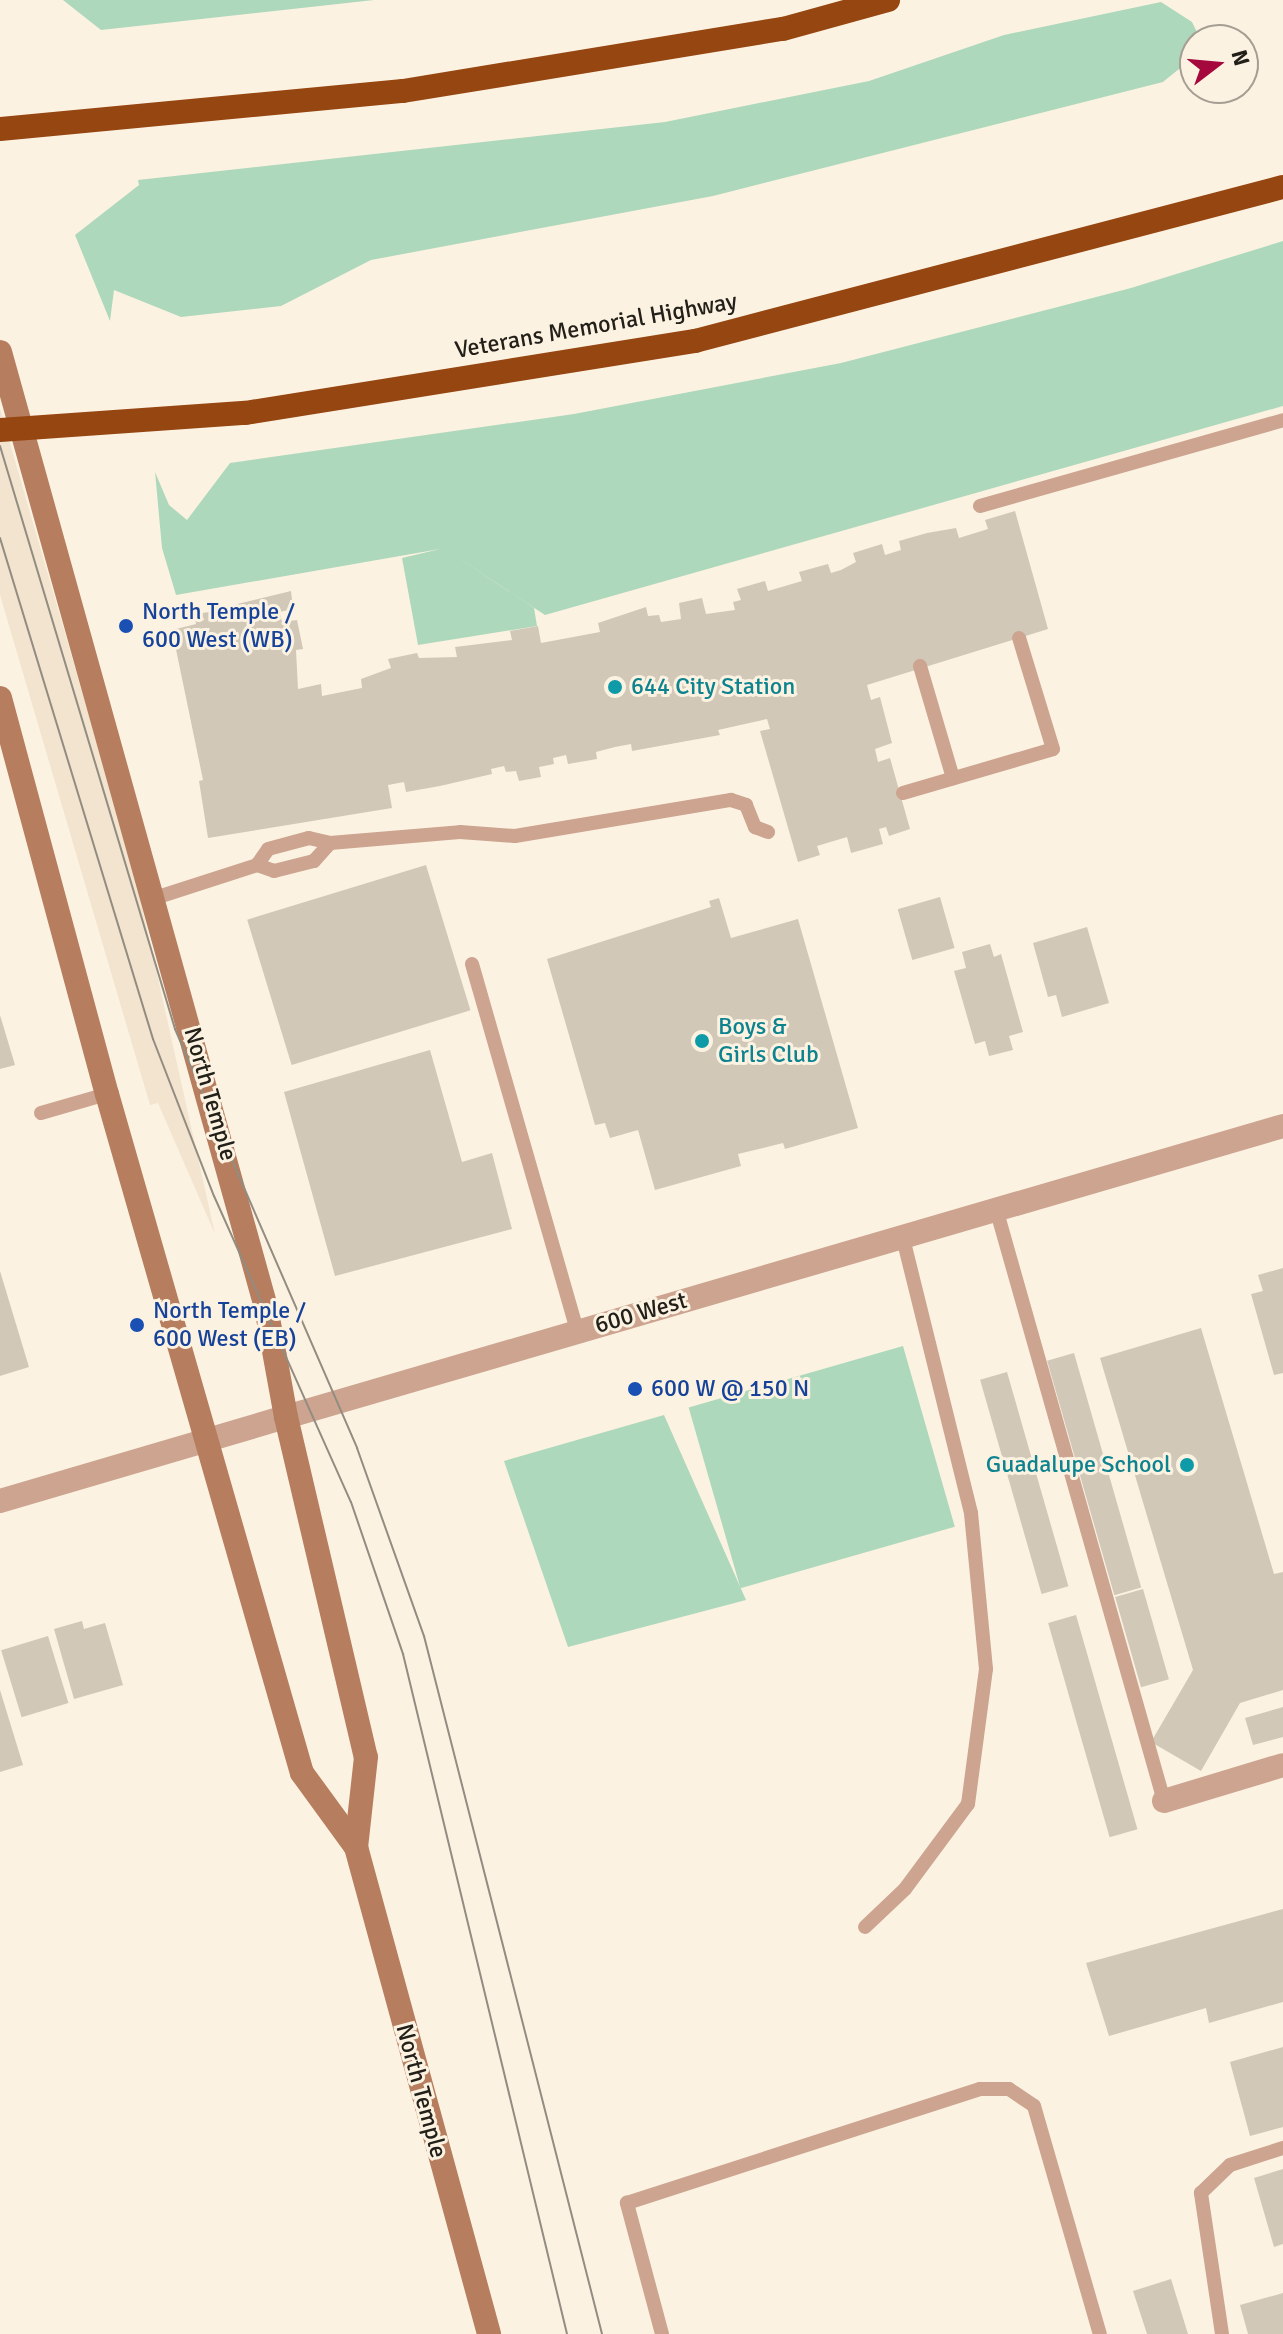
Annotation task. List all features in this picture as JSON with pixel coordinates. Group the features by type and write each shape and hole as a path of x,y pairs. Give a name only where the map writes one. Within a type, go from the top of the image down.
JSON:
{"highway":[{"path":"0,129 403,91 783,29 888,0"},
{"name":"Veterans Memorial Highway","path":"0,430 245,413 695,341 1283,187"}],"main road":[{"name":"North Temple","path":"0,352 237,1191 286,1417 366,1757 356,1847"},
{"name":"North Temple","path":"0,698 107,1094 302,1773 356,1847 486,2324"}],"street":[{"name":"600 West","path":"0,1501 1283,1126"},
{"path":"1164,1801 1283,1765"}],"lane":[{"path":"980,506 1283,420"},
{"path":"903,793 1053,749 1019,638"},
{"path":"920,666 953,778"},
{"path":"257,865 268,849 309,838 330,843 460,832 515,836 731,800 746,805 755,827 768,832"},
{"path":"155,898 257,865 274,871 314,861 330,843"},
{"path":"472,964 577,1331"},
{"path":"41,1113 107,1094"},
{"path":"997,1212 1164,1801"},
{"path":"865,1927 905,1889 968,1804 986,1669 971,1513 903,1239"},
{"path":"662,2334 627,2203 980,2089 1009,2089 1034,2106 1100,2334"},
{"path":"1222,2334 1201,2193 1230,2165 1283,2148"}],"shaded area":[{"path":"0,409 134,871 215,1234 158,1103 150,1105 0,595"}],"green space":[{"path":"63,0 374,0 101,30"},
{"path":"1161,2 1193,24 1179,24 1179,69 1163,82 713,196 371,260 281,306 181,317 114,290 110,321 75,235 139,185 138,180 665,122 869,81 1004,35"},
{"path":"1283,241 1283,406 545,615 443,548 534,608 537,626 418,645 402,558 440,549 176,595 162,548 155,472 169,505 187,520 230,463 574,414 841,363 1131,288"},
{"path":"903,1346 955,1527 740,1588 689,1407"},
{"path":"664,1415 746,1600 568,1647 504,1461"}],"building":[{"name":"644 City Station","path":"1015,511 1048,629 867,685 871,700 880,697 892,743 875,749 878,762 890,758 910,829 889,836 886,827 879,829 883,844 851,853 847,837 817,846 820,855 798,862 760,731 770,729 767,719 718,730 720,735 632,751 631,744 615,747 596,752 597,759 568,764 566,755 553,758 554,764 539,767 541,777 519,781 516,771 506,772 504,766 491,769 492,774 406,792 404,782 388,785 392,808 208,838 199,781 203,780 172,630 196,624 194,614 217,611 218,622 227,620 225,607 291,591 293,609 280,612 282,622 297,620 303,649 296,650 298,689 321,684 322,696 362,688 361,679 391,668 388,659 417,653 419,658 457,657 455,647 512,640 510,631 538,626 541,643 600,632 598,623 646,607 648,616 659,615 661,622 681,619 679,603 702,598 706,614 735,610 733,602 741,600 737,589 765,581 768,591 802,581 799,572 828,564 831,573 856,562 853,553 882,544 885,555 901,550 899,541 927,533 956,528 959,538 988,529 985,520"},
{"path":"426,865 470,1010 292,1065 247,920"},
{"path":"940,897 955,948 912,960 898,909"},
{"name":"Boys & Girls Club","path":"719,898 731,938 798,919 858,1128 785,1149 783,1143 738,1154 741,1166 655,1190 638,1130 610,1138 605,1123 595,1125 547,959 711,907 709,901"},
{"path":"1087,927 1109,1003 1062,1017 1056,995 1048,997 1033,943"},
{"path":"990,944 994,957 1001,954 1023,1032 1009,1036 1013,1050 989,1056 985,1041 975,1044 954,971 966,968 962,952"},
{"path":"0,1015 15,1065 0,1069"},
{"path":"430,1050 462,1162 492,1153 512,1229 335,1276 284,1092"},
{"path":"1283,1268 1283,1373 1274,1375 1251,1294 1263,1291 1258,1275"},
{"path":"0,1271 29,1367 0,1376"},
{"name":"Guadalupe School","path":"1201,1328 1274,1574 1283,1572 1283,1690 1240,1703 1201,1771 1151,1742 1193,1670 1100,1358"},
{"path":"1074,1353 1141,1588 1114,1595 1047,1361"},
{"path":"1007,1372 1068,1586 1042,1594 980,1380"},
{"path":"1143,1589 1169,1679 1141,1687 1115,1597"},
{"path":"1076,1615 1137,1829 1110,1837 1048,1623"},
{"path":"82,1621 84,1629 105,1623 123,1685 74,1699 54,1629"},
{"path":"48,1636 68,1703 22,1717 1,1650"},
{"path":"0,1690 23,1765 0,1772"},
{"path":"1283,1707 1283,1737 1253,1745 1245,1718"},
{"path":"1283,1909 1283,2002 1209,2023 1206,2008 1109,2036 1086,1963"},
{"path":"1283,2047 1283,2127 1250,2136 1230,2062"},
{"path":"1283,2169 1283,2244 1274,2247 1254,2178"},
{"path":"1171,2279 1188,2334 1147,2334 1133,2291"},
{"path":"1283,2293 1283,2334 1248,2334 1240,2305"}],"tram line":[{"path":"0,446 175,1029 357,1448 424,1636 602,2334"},
{"path":"0,538 153,1039 214,1196 351,1502 403,1654 567,2334"}],"place":[{"name":"North Temple / 600 West (WB)","path":"126,626"},
{"name":"644 City Station","path":"615,687"},
{"name":"Boys & Girls Club","path":"702,1041"},
{"name":"North Temple / 600 West (EB)","path":"137,1325"},
{"name":"600 W @ 150 N","path":"635,1389"},
{"name":"Guadalupe School","path":"1187,1465"}]}
